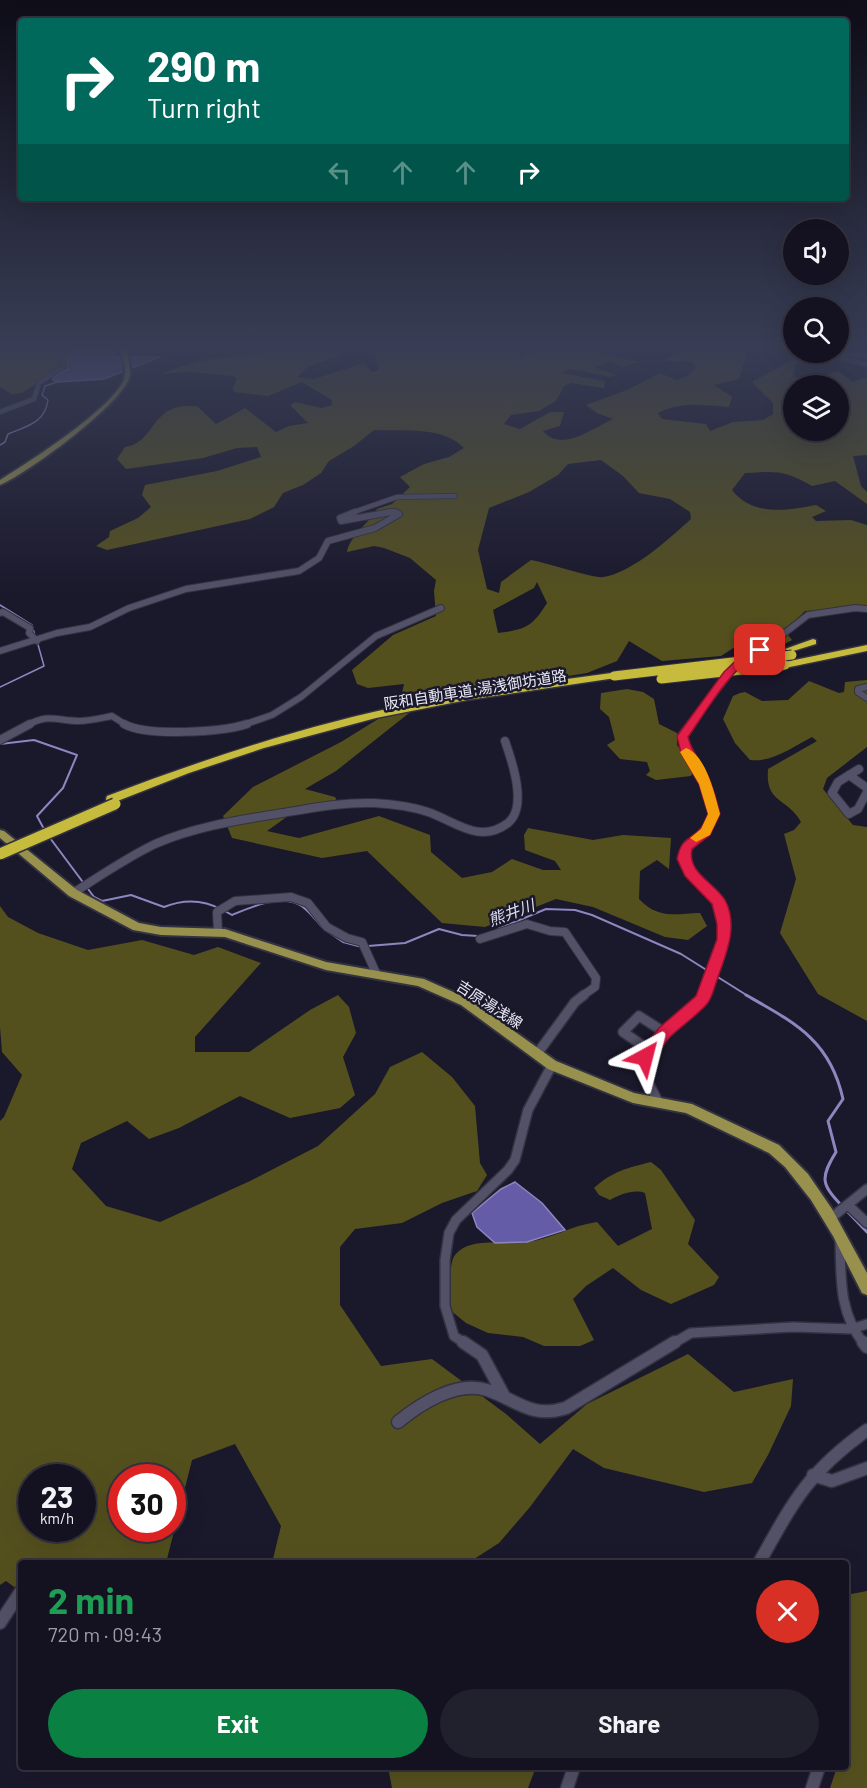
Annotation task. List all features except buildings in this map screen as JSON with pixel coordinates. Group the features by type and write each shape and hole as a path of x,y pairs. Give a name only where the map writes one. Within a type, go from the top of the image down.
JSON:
{"highway":[{"name":"阪和自動車道;湯浅御坊道路","path":"0,846 218,763 416,709 528,694 867,641"},
{"path":"791,652 813,642"},
{"path":"784,668 867,648"},
{"path":"784,668 806,667"},
{"name":"阪和自動車道;湯浅御坊道路","path":"617,680 712,678 784,668"},
{"name":"阪和自動車道;湯浅御坊道路","path":"0,854 113,802"}],"main road":[{"path":"0,483 75,430"},
{"name":"吉原湯浅線","path":"0,833 73,893 137,927 162,931 218,932 243,937 309,962 411,980 439,989 465,1002 552,1065 633,1098 688,1108 774,1149 786,1159 831,1218 867,1288"}],"street":[{"path":"0,651 57,633 97,624 129,608 186,589 299,571 319,558 328,541 361,534 381,526 399,514 393,511 345,521 340,520 344,516 366,506 397,497 455,496"},
{"path":"0,740 35,721 56,717 78,721 112,716 137,729 195,732 242,726 286,708 386,630 441,608"},
{"path":"659,1103 645,1072 645,1057 664,1032 703,999 724,939 724,924 719,902 690,872 683,859 686,848 706,832 714,814 705,784 699,770 687,753 682,736 728,674 750,653 768,646 808,615 855,608 867,609"},
{"path":"0,613 16,617 30,628 29,633 37,641"},
{"path":"867,687 858,690 867,698"},
{"path":"73,893 154,844 184,832 243,820 352,804 388,804 432,814 463,831 490,832 511,821 516,813 518,792 505,741"},
{"path":"849,775 867,790 857,810 851,814 847,813 832,792 838,782 849,775 859,769"},
{"path":"218,932 217,912 227,904 291,897 308,903 327,927 347,938 362,942 376,973"},
{"path":"480,939 527,924 550,931 560,930 565,932 596,978 595,987 575,1002 537,1054"},
{"path":"649,1050 623,1032 639,1016 664,1032"},
{"path":"504,1398 482,1356 454,1336 445,1306 445,1260 449,1233 456,1220 508,1170 515,1160 528,1110 552,1065"},
{"path":"831,1218 867,1190"},
{"path":"848,1205 867,1223"},
{"path":"839,1233 842,1274 840,1284 852,1329 867,1347"},
{"path":"398,1422 413,1410 446,1393 470,1388 486,1389 537,1412 553,1412 566,1408 596,1388 691,1334 793,1327 852,1329 867,1324"},
{"path":"761,1560 784,1515 813,1475 837,1452 867,1430"},
{"path":"813,1475 832,1481 867,1468"},
{"path":"0,1623 18,1596"},
{"path":"567,1788 573,1770"},
{"path":"812,1788 818,1770"}],"shaded area":[{"path":"149,430 373,430 354,446 329,461 321,473 303,485 283,493 274,507 250,519 107,550 96,546 109,537 110,531 138,518 151,507 142,495 145,485 217,471 261,457 257,447 237,448 203,458 126,469 117,459 125,447 141,440"},
{"path":"415,430 545,430 543,431 550,437 559,440 577,437 592,430 783,430 783,441 849,441 849,430 867,430 867,455 853,456 861,486 867,492 867,504 835,481 812,486 780,473 745,473 732,490 749,504 760,508 782,510 816,505 826,511 812,517 816,521 851,520 867,525 867,608 805,611 785,631 792,640 779,647 749,643 738,645 721,656 662,661 629,641 617,661 587,673 428,698 336,771 305,789 335,797 340,807 295,811 267,831 299,838 379,816 430,835 431,852 462,878 492,872 512,859 543,870 561,870 555,861 525,850 524,835 528,828 593,840 623,835 671,838 669,869 657,860 640,871 639,899 653,910 667,914 700,913 707,926 688,940 665,937 593,907 556,899 485,927 442,923 367,851 322,858 232,838 223,816 253,787 341,742 399,706 404,684 368,688 357,684 352,670 393,635 436,616 434,591 436,580 410,558 384,548 374,546 347,552 355,535 377,509 392,504 410,487 400,477 424,464 449,457 464,448 456,441 434,433","holes":["601,460 623,476 639,493 670,499 690,512 691,519 650,554 614,574 598,577 531,560 501,582 499,593 487,589 478,550 489,508 529,492 558,475 568,464","537,582 547,603 527,626 498,633 493,610 534,588"]},
{"path":"867,680 867,747 827,778 823,789 853,825 867,827 867,1021 818,994 780,933 796,879 784,834 794,830 801,822 790,808 773,795 768,780 768,769 817,741 812,737 774,757 750,760 735,743 723,719 733,696 740,693 745,692 762,701 788,700 809,681 839,693 844,692 845,682"},
{"path":"627,689 643,692 654,699 659,724 677,733 677,745 694,770 691,776 656,780 646,775 650,771 647,762 620,759 607,745 615,740 609,717 600,709 601,693"},
{"path":"0,906 8,917 38,933 88,950 142,940 194,955 218,947 261,963 195,1037 195,1052 249,1052 310,1010 338,995 349,1007 356,1033 343,1057 355,1095 340,1108 290,1118 240,1096 179,1128 149,1139 127,1121 81,1143 72,1169 106,1206 160,1222 250,1181 318,1146 375,1094 390,1067 422,1052 452,1077 475,1106 480,1163 487,1175 477,1191 442,1203 402,1223 355,1229 340,1247 340,1305 381,1366 432,1359 506,1414 540,1444 587,1404 688,1354 734,1392 793,1379 791,1406 752,1483 704,1492 604,1468 573,1449 530,1507 499,1543 473,1560 273,1560 281,1526 235,1444 192,1460 186,1484 186,1464 108,1464 108,1542 171,1542 167,1560 18,1560 18,1590 6,1581 0,1585 0,1121 4,1117 22,1075 2,1052"},
{"path":"651,1162 661,1170 695,1220 688,1244 719,1277 714,1285 671,1304 641,1290 613,1268 586,1286 573,1299 594,1340 580,1346 544,1346 523,1337 488,1333 466,1323 450,1310 453,1259 461,1249 469,1245 488,1242 535,1241 597,1222 618,1246 652,1229 645,1193 628,1193 610,1200 599,1195 594,1188 621,1171"},
{"path":"515,1182 542,1203 565,1230 527,1242 495,1243 477,1227 472,1213 501,1189"},
{"path":"867,1591 867,1788 830,1788 836,1770 849,1770 849,1594"},
{"path":"389,1770 535,1770 528,1788 392,1788"}],"waterway":[{"name":"熊井川","path":"0,445 5,442 8,434 17,430"},
{"name":"熊井川","path":"0,605 32,625 35,636"},
{"name":"熊井川","path":"0,687 44,666 37,641"},
{"name":"熊井川","path":"0,744 34,740 77,755 63,788 37,816 45,831"},
{"name":"熊井川","path":"50,838 94,897 102,901 131,895 164,907 190,901 215,906 232,915 265,903 282,901 305,908 323,928"},
{"name":"熊井川","path":"498,929 546,909 575,910 592,915 681,954 748,996"},
{"name":"熊井川","path":"368,946 405,943 439,929 462,935 478,936"},
{"name":"熊井川","path":"327,931 343,942 362,947"},
{"name":"熊井川","path":"746,995 808,1035 820,1048 837,1079 843,1099 828,1121 836,1152 827,1168 825,1180 830,1192 842,1206"},
{"name":"熊井川","path":"846,1210 867,1232"}],"slow traffic":[{"path":"686,752 699,770 711,798 714,814 706,832 696,838"}],"route":[{"path":"645,1057 664,1032 703,999 724,939 724,924 719,902 690,872 683,859 686,848 706,832 714,814 711,798 699,770 687,753 682,736 728,674 750,653 760,650"}]}
